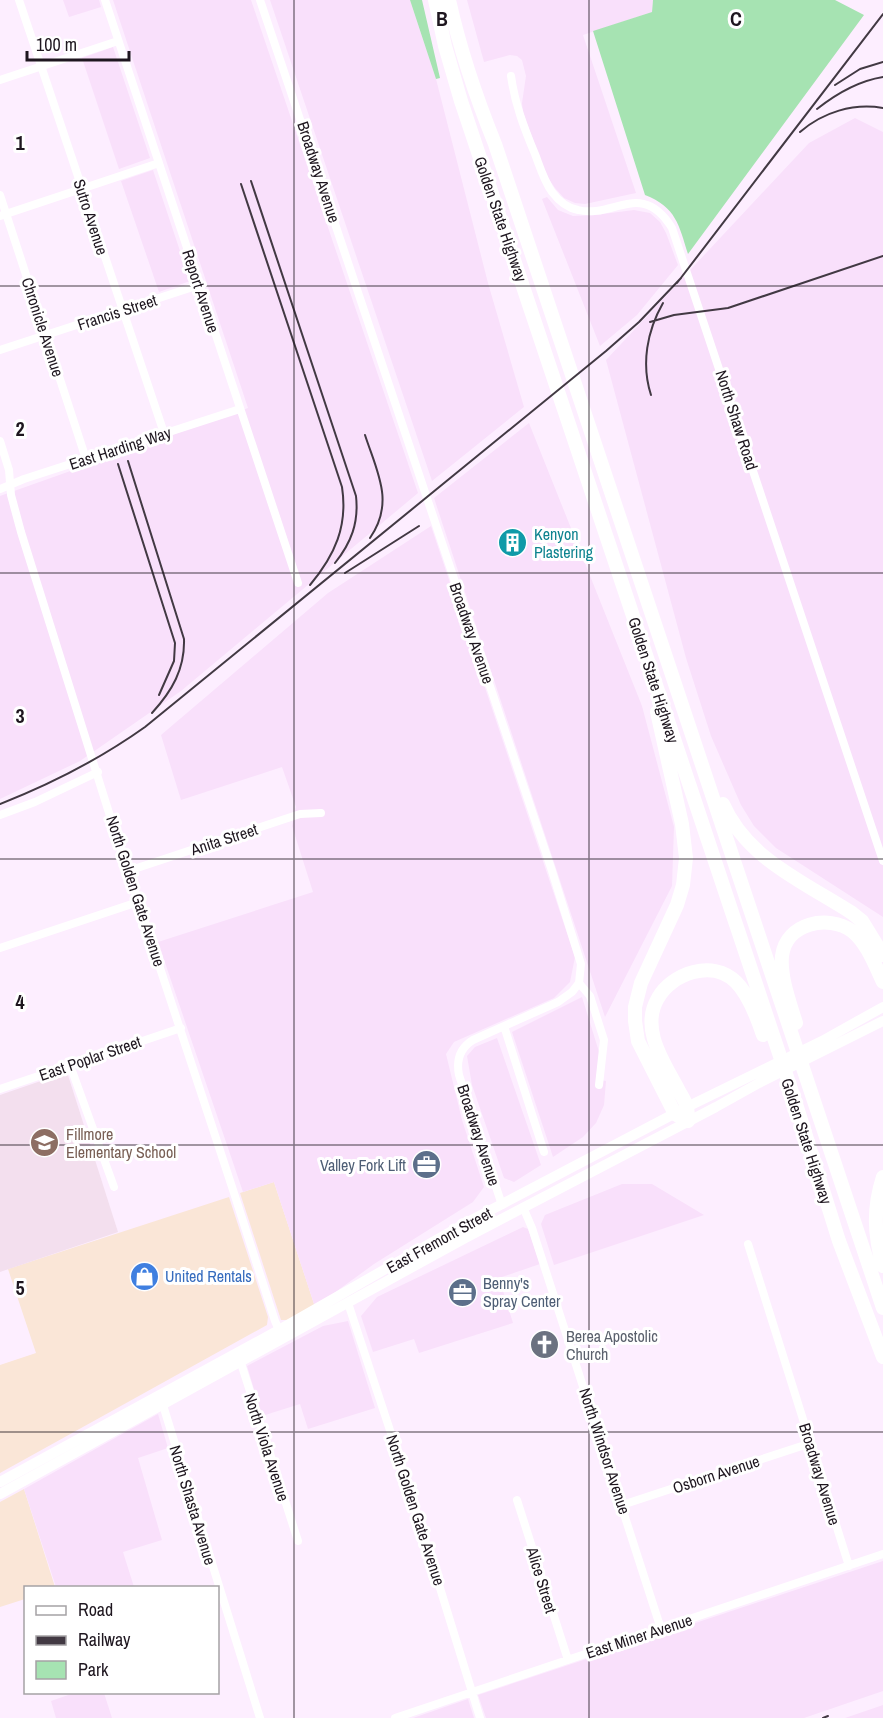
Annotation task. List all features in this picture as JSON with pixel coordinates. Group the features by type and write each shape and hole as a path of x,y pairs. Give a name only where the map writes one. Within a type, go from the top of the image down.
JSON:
{"highway":[{"name":"Golden State Highway","path":"435,0 461,101 839,1241 883,1357"},
{"name":"Golden State Highway","path":"449,0 479,103 499,155 883,1308"},
{"path":"646,654 682,824 686,858 683,885 677,905 641,983 635,1007 638,1041 675,1114 688,1114 654,1038 650,1026 651,1018 657,999 668,984 686,974 706,971 721,973 734,980 741,988 759,1024 782,1086 795,1104"},
{"path":"684,714 724,808 743,838 763,857 862,921 883,955"},
{"path":"798,1055 801,1042 784,976 782,955 793,934 802,927 814,923 829,923 852,931 870,955 883,982"},
{"path":"883,1177 877,1195 875,1221 877,1245 883,1266"}],"main road":[{"name":"East Fremont Street","path":"281,1334 348,1302 688,1114 823,1045 883,1007"},
{"name":"East Fremont Street","path":"823,1045 883,1021"},
{"name":"East Fremont Street","path":"0,1482 239,1357 427,1245 675,1114"},
{"path":"518,1196 523,1207"},
{"name":"East Fremont Street","path":"0,1494 161,1399"}],"street":[{"name":"Sutro Avenue","path":"19,0 164,433"},
{"name":"Report Avenue","path":"105,0 298,583"},
{"name":"Broadway Avenue","path":"260,0 581,963 579,983 565,999 468,1043 462,1050 458,1065 459,1075 502,1205"},
{"path":"0,80 118,41"},
{"name":"North Shaw Road","path":"511,76 516,106 546,180 561,201 571,208 583,211 631,203 644,204 659,212 672,228 883,861"},
{"path":"3,215 159,163"},
{"name":"Chronicle Avenue","path":"0,195 3,215 46,335 86,459"},
{"name":"Francis Street","path":"0,350 199,285"},
{"name":"East Harding Way","path":"0,489 24,479 240,409"},
{"name":"North Golden Gate Avenue","path":"0,441 9,470 11,495 21,532 138,902 246,1234 281,1334"},
{"path":"0,815 35,802 98,772"},
{"name":"Anita Street","path":"128,871 295,815 321,813"},
{"path":"0,948 138,902"},
{"path":"579,983 590,996 604,1040 599,1085"},
{"path":"504,1026 544,1152"},
{"name":"East Poplar Street","path":"0,1089 180,1028"},
{"path":"70,1065 114,1187"},
{"name":"North Windsor Avenue","path":"523,1207 532,1228 661,1629"},
{"name":"Broadway Avenue","path":"748,1244 849,1566"},
{"name":"North Golden Gate Avenue","path":"348,1302 412,1497 480,1718"},
{"name":"North Viola Avenue","path":"239,1357 298,1541"},
{"name":"North Shasta Avenue","path":"161,1399 260,1718"},
{"name":"Osborn Avenue","path":"622,1504 810,1443"},
{"name":"Alice Street","path":"517,1500 568,1660"},
{"name":"East Miner Avenue","path":"395,1718 883,1554"}],"shaded area":[{"path":"63,0 99,0 101,7 69,17"},
{"path":"113,0 251,0 418,493 181,691 80,761 0,799 0,496 248,408"},
{"path":"270,0 410,0 436,79 488,283 524,407 432,481"},
{"path":"467,0 653,0 652,12 583,35 636,193 585,204 564,198 555,188 546,175 523,112 526,76 522,60 510,55 484,62"},
{"path":"113,47 150,158 119,169 82,58"},
{"path":"855,118 883,132 883,917 776,848 754,826 741,805 711,736 686,658 606,360 809,143"},
{"path":"153,170 190,281 159,292 121,181"},
{"path":"547,197 558,210 573,216 634,210 650,213 660,222 666,233 678,265 637,315 600,346 542,199"},
{"path":"529,423 642,706 674,827 672,886 605,1017 434,498"},
{"path":"431,526 575,957 570,982 554,998 454,1042 446,1054 462,1120 484,1187 473,1202 374,1264 315,1307 274,1182 243,1192 158,942 313,892 292,826 296,807 282,767 181,800 161,735 328,593"},
{"path":"582,997 600,1055 596,1079 606,1081 604,1105 596,1123 583,1137 553,1157 512,1032"},
{"path":"497,1038 541,1165 514,1182 504,1178 472,1085 467,1056 475,1047"},
{"name":"Fillmore Elementary School","path":"67,1072 118,1232 0,1272 0,1095"},
{"path":"274,1182 315,1307 293,1320 281,1320 240,1193"},
{"path":"622,1184 652,1184 704,1215 554,1265 541,1224 545,1215"},
{"path":"229,1197 268,1317 267,1325 0,1473 0,1365 36,1353 8,1269"},
{"path":"523,1227 528,1229 540,1264 499,1278 513,1323 419,1353 414,1339 373,1352 361,1316 377,1297"},
{"path":"348,1321 375,1408 308,1429 300,1404 262,1416 247,1366 323,1326"},
{"path":"158,1414 168,1448 138,1458 162,1540 123,1552 134,1586 56,1586 24,1489"},
{"path":"24,1489 55,1586 24,1586 24,1599 0,1607 0,1502"},
{"path":"883,1561 883,1691 804,1718 486,1718 478,1695"},
{"path":"71,1694 104,1694 112,1718 56,1718 51,1701"},
{"path":"468,1699 474,1718 413,1718"},
{"path":"883,1705 883,1718 845,1718"}],"green space":[{"path":"410,0 422,0 440,78 436,79"},
{"path":"653,0 835,0 864,15 688,254 679,226 670,211 664,205 645,195 593,31 652,12"}],"railway":[{"path":"677,283 883,14"},
{"path":"835,85 860,69 883,62"},
{"path":"817,109 848,89 883,77"},
{"path":"800,132 828,114 850,108 883,108"},
{"path":"251,181 356,496 357,506 353,532 335,563"},
{"path":"241,184 342,487 343,515 338,539 326,563 310,585"},
{"path":"650,322 674,315 728,308 883,256"},
{"path":"0,804 75,770 111,750 145,727 606,351 639,322 681,278"},
{"path":"651,395 646,371 647,348 653,325 663,303"},
{"path":"365,435 378,474 383,499 377,525 370,538"},
{"path":"128,461 184,639 180,670 166,696 152,713"},
{"path":"118,464 175,643 174,661 159,695"},
{"path":"345,573 419,526"},
{"path":"823,1718 828,1716"}],"place":[{"name":"Kenyon Plastering","path":"513,543"},
{"name":"Fillmore Elementary School","path":"45,1143"},
{"name":"Valley Fork Lift","path":"427,1165"},
{"name":"United Rentals","path":"144,1276"},
{"name":"Benny's Spray Center","path":"462,1292"},
{"name":"Berea Apostolic Church","path":"545,1345"}]}
